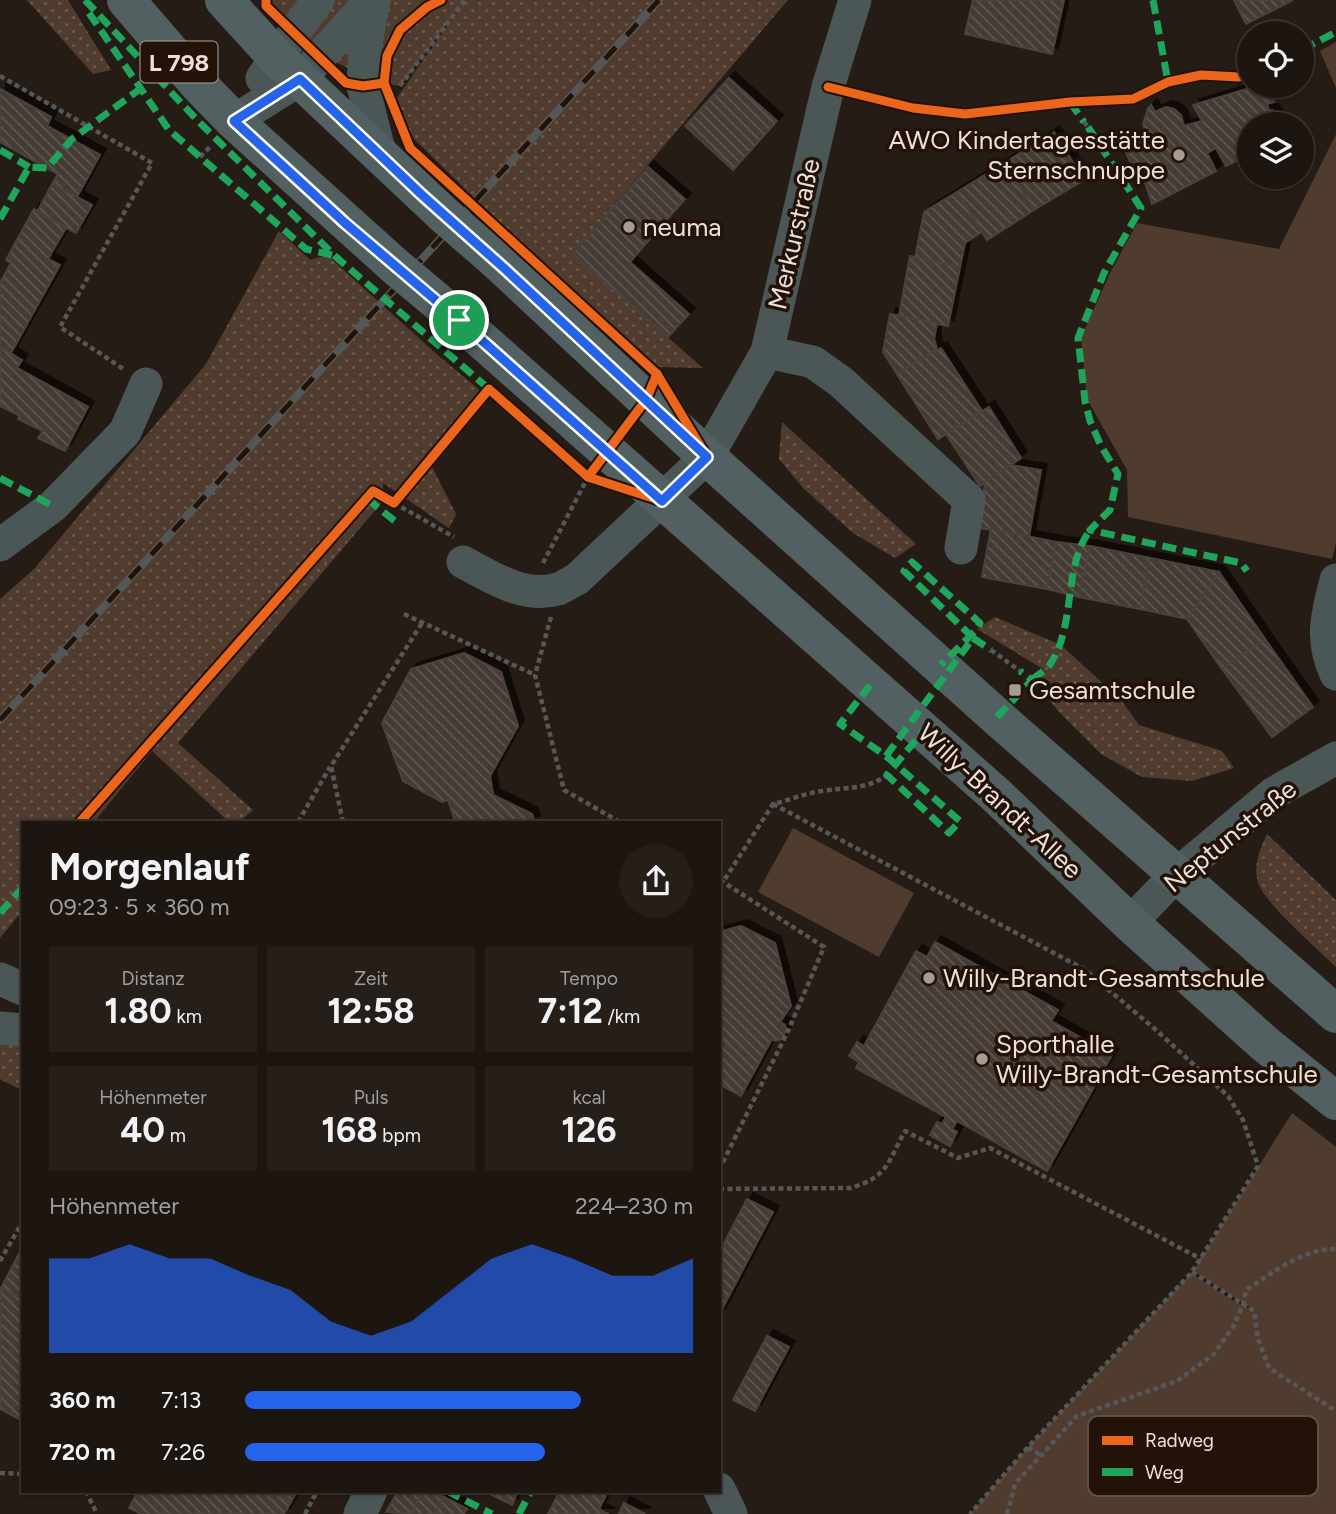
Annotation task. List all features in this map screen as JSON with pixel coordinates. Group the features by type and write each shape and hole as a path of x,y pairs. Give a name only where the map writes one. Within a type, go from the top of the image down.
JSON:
{"main road":[{"name":"L 798","path":"126,0 199,85 222,133"},
{"name":"L 798","path":"224,0 301,80"},
{"path":"301,80 707,457 1336,1014"},
{"name":"Willy-Brandt-Allee","path":"222,133 396,267 451,313 996,794 1130,923 1265,1044 1336,1101"}],"street":[{"path":"301,80 318,0"},
{"path":"222,133 301,80 373,0"},
{"path":"373,0 365,48 363,86 380,154"},
{"name":"Merkurstraße","path":"707,457 767,352 828,87 855,0"},
{"path":"767,352 813,362 841,382 969,500 961,548"},
{"path":"0,545 53,506 125,432 146,384"},
{"path":"459,550 504,584 529,590 557,589 578,579 707,457"},
{"path":"1336,580 1325,634 1329,659 1336,674"},
{"name":"Neptunstraße","path":"1130,923 1176,875 1274,793 1336,758"},
{"path":"0,978 21,988"},
{"path":"0,1028 21,1030"},
{"path":"360,1514 371,1493"},
{"path":"721,1493 731,1514"}],"path":[{"path":"400,86 465,0"},
{"path":"0,76 152,163 60,327 146,384"},
{"path":"1084,122 1088,127"},
{"path":"200,157 222,133"},
{"path":"534,564 544,563 587,477"},
{"path":"394,503 459,550"},
{"path":"557,589 535,675 564,790 618,821"},
{"path":"404,614 535,675"},
{"path":"299,821 422,623"},
{"path":"991,650 1020,671"},
{"path":"331,766 344,821"},
{"path":"721,1166 788,1031 824,947 721,880 773,804 822,791 855,789 877,783 887,775"},
{"path":"773,804 1083,969 1156,1030 1228,1096 1243,1120 1258,1166 1192,1272 1028,1447 970,1514"},
{"path":"721,1189 852,1188 869,1183 883,1172 905,1131 958,1158 990,1148 1201,1259"},
{"path":"0,1261 21,1224"},
{"path":"1007,1514 1015,1484 1077,1416 1177,1381 1214,1354 1233,1327 1247,1290 1297,1258 1323,1249 1336,1249"},
{"path":"1192,1272 1254,1311 1258,1339 1269,1368 1336,1411"},
{"path":"1028,1447 1040,1455"},
{"path":"0,1473 21,1474"},
{"path":"87,1493 97,1514"},
{"path":"305,1514 316,1493"}],"shaded area":[{"path":"27,0 68,0 111,70 93,74"},
{"path":"263,0 788,0 572,254 703,368 655,367 551,274 413,138 394,102 459,9 400,86 384,83 332,61 263,6"},
{"path":"1336,42 1336,88 1320,51"},
{"path":"1336,134 1336,543 1332,559 1128,517 1127,470 1087,399 1081,338 1109,275 1137,223 1279,249 1309,189 1314,189 1314,178"},
{"path":"279,231 310,260 327,255 487,396 432,467 456,514 449,528 383,483 383,501 178,743 253,810 240,821 228,821 152,751 95,821 21,821 21,912 0,938 0,599 34,569 206,364"},
{"path":"782,422 916,544 895,558 853,533 803,488 779,459"},
{"path":"995,617 1061,645 1121,700 1139,725 1222,751 1234,768 1192,781 1142,777 1101,754 1060,713 1037,685 1043,669 977,629"},
{"path":"793,828 914,893 879,957 758,892"},
{"path":"1267,834 1336,900 1336,967 1280,913 1262,891 1258,882 1257,863"},
{"path":"0,1034 21,1042 21,1090 0,1079"},
{"path":"1292,1113 1336,1147 1336,1514 970,1514 1028,1447 1191,1273 1232,1300 1255,1311 1193,1271"}],"building":[{"path":"973,0 1064,0 1052,54 965,34"},
{"path":"1234,0 1293,0 1252,21 1244,21"},
{"path":"729,78 777,121 733,170 685,126"},
{"path":"0,89 51,117 47,126 100,155 77,197 52,184 58,174 0,142"},
{"path":"1237,92 1237,98 1271,98 1274,102 1267,104 1269,111 1274,112 1237,112 1237,160 1226,166 1216,148 1207,153 1216,171 1152,204 1143,176 1146,175 1144,167 1135,171 1126,153 1137,148 1136,142 1128,143 1147,138 1143,124 1151,105 1155,112 1166,107 1174,109 1181,115 1184,126 1202,121 1193,105"},
{"path":"1054,132 1084,180 1034,210 1004,163"},
{"path":"1004,163 1034,210 987,240 957,192"},
{"name":"neuma","path":"648,167 685,199 630,262 689,314 668,337 573,254"},
{"path":"52,184 92,205 76,233 37,212"},
{"path":"957,192 982,232 965,243 960,267 915,258 924,212"},
{"path":"34,209 66,228 48,259 60,265 11,353 0,347 0,283 11,263 6,260"},
{"path":"910,256 960,267 948,326 899,316"},
{"path":"890,314 937,323 934,339 937,349 897,374 883,352"},
{"path":"0,347 22,360 17,368 88,407 65,451 38,438 43,431 18,419 20,416 0,406"},
{"path":"941,348 982,411 938,439 897,374"},
{"path":"989,407 1021,458 980,486 946,434"},
{"path":"1010,465 1041,470 1029,536 979,528 985,482"},
{"path":"991,529 1056,542 1047,589 982,577"},
{"path":"1056,542 1090,546 1079,597 1047,589"},
{"path":"1090,546 1150,558 1140,609 1079,597"},
{"path":"1150,558 1219,572 1187,619 1140,609"},
{"path":"1219,572 1265,639 1222,669 1187,619"},
{"path":"1265,639 1313,707 1272,737 1222,669"},
{"path":"464,653 501,672 518,726 490,776 493,795 532,814 534,821 455,821 448,800 442,802 403,781 382,723 411,669"},
{"path":"741,926 775,943 791,1006 780,1022 785,1025 786,1030 782,1039 772,1039 741,1096 721,1085 721,931"},
{"name":"Sporthalle Willy-Brandt-Gesamtschule","path":"935,942 1058,1010 1051,1021 1112,1055 1047,1171 957,1121 952,1129 957,1132 950,1146 930,1135 937,1122 942,1124 946,1117 856,1068 859,1062 849,1056 857,1042 864,1046 916,951 927,957"},
{"path":"747,1199 773,1212 721,1311 721,1249"},
{"path":"21,1250 21,1298 1,1288"},
{"path":"1,1288 21,1298 21,1420 0,1409"},
{"path":"767,1336 789,1347 755,1411 733,1400"},
{"path":"137,1493 274,1493 291,1502 284,1514 141,1514 129,1508"},
{"path":"274,1493 296,1493 291,1502"},
{"path":"397,1493 422,1493 411,1514 386,1512"},
{"path":"422,1493 437,1493 444,1497 435,1514 411,1514"},
{"path":"488,1493 517,1493 512,1505"},
{"path":"559,1493 607,1493 599,1509 608,1514 548,1514"},
{"path":"444,1497 467,1509 464,1514 435,1514"},
{"path":"624,1503 645,1514 619,1514"}],"railway":[{"path":"0,720 659,0"}],"marked path":[{"path":"85,0 198,121 335,256 489,389"},
{"path":"1153,0 1168,82"},
{"path":"89,13 169,130 306,249 332,255"},
{"path":"1314,44 1336,32"},
{"path":"0,219 29,167 47,168 72,139 140,89"},
{"path":"1070,102 1084,122"},
{"path":"1088,127 1141,208 1104,273 1078,338 1090,421 1118,474 1110,510 1090,530 1241,563 1247,571"},
{"path":"0,150 29,167"},
{"path":"0,478 53,506"},
{"path":"367,499 400,525"},
{"path":"1032,680 1049,666 1058,650 1076,562 1081,545 1090,530"},
{"path":"886,756 973,638 966,631 904,571 912,562 980,623 977,629 941,665"},
{"path":"973,638 991,650"},
{"path":"997,717 1032,680 1020,671"},
{"path":"870,685 840,724 886,756 960,821 949,833 887,775 892,769 896,764 924,730"},
{"path":"0,913 21,889"},
{"path":"451,1493 492,1514"},
{"path":"519,1514 530,1493"}],"cycle path":[{"path":"266,0 266,6 346,83 363,86 384,83"},
{"path":"441,0 427,7 400,30 387,56 384,83 410,148 657,374 707,457"},
{"path":"828,87 913,108 965,114 1070,102 1133,99 1168,82 1201,75 1237,77"},
{"path":"588,477 646,400 657,374"},
{"path":"81,821 373,491 394,503 489,389 588,477 662,501"}],"place":[{"name":"AWO Kindertagesstätte Sternschnuppe","path":"1179,155"},
{"name":"neuma","path":"629,227"},
{"name":"Gesamtschule","path":"1015,690"},
{"name":"Willy-Brandt-Gesamtschule","path":"929,978"},
{"name":"Sporthalle Willy-Brandt-Gesamtschule","path":"982,1059"}],"route":[{"path":"300,79 707,457 662,501 607,449 459,320 372,247 234,121 300,79"}]}
